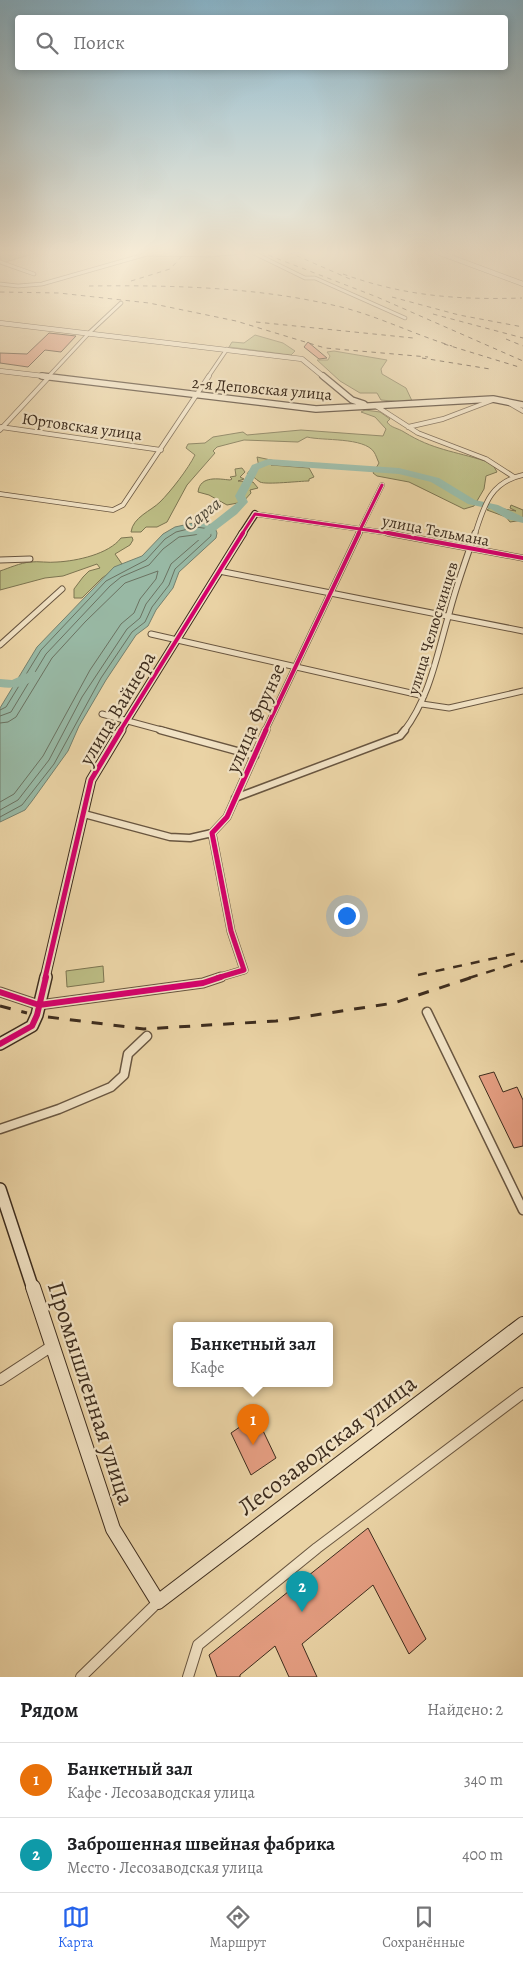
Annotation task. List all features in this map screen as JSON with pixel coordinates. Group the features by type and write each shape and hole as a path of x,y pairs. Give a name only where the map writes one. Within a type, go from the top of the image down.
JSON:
{"street":[{"path":"73,330 302,359 352,400 361,404 376,406 406,427 433,441 497,463 514,476 523,475"},
{"path":"1,428 90,332"},
{"path":"0,494 113,510 123,505 227,349"},
{"name":"2-я Деповская улица","path":"0,371 316,409 499,399 523,405"},
{"path":"406,427 420,426 499,399 523,411"},
{"name":"Юртовская улица","path":"1,428 161,450"},
{"name":"улица Челюскинцев","path":"235,798 400,736 413,721 422,704 436,662 448,616 483,510 501,482 514,476"},
{"name":"улица Фрунзе","path":"212,833 227,817 294,666 382,485"},
{"name":"улица Тельмана","path":"256,514 360,528 469,550 523,558"},
{"name":"улица Вайнера","path":"32,1026 39,1005 91,780 176,639 256,514"},
{"path":"0,560 12,558 30,559"},
{"path":"219,571 523,631"},
{"path":"0,645 62,589"},
{"path":"151,634 424,696"},
{"path":"422,704 449,708 523,691"},
{"path":"102,714 255,756"},
{"path":"0,992 39,1005 203,983 244,970 231,931 212,833 190,838 170,837 84,814"},
{"path":"427,1012 523,1210"},
{"path":"0,1042 32,1026"},
{"path":"0,1129 59,1109 111,1087 124,1075 128,1054 147,1036"},
{"name":"Промышленная улица","path":"0,1189 113,1529 158,1602"},
{"name":"Лесозаводская улица","path":"158,1602 523,1324"},
{"path":"0,1380 52,1346"},
{"path":"188,1676 198,1645 317,1548 523,1393"},
{"path":"81,1677 158,1602"}],"green space":[{"path":"255,335 283,343 295,351 291,355 229,347 232,342 244,343"},
{"path":"334,351 387,360 381,369 382,374 406,388 413,403 381,400 377,393 360,393 340,381 317,360 328,360 330,356 327,352"},
{"path":"365,410 380,412 390,419 387,422 391,426 425,443 485,461 493,465 497,472 486,476 484,489 474,506 464,509 409,482 377,476 373,473 379,463 375,454 369,447 362,444 343,440 307,437 298,442 244,440 217,447 213,451 215,453 187,485 167,522 157,527 146,527 141,532 131,532 135,522 160,502 188,467 195,455 186,448 188,444 205,443 213,437 243,432 247,435 301,430 383,436 386,429 375,417 361,412"},
{"path":"257,457 280,462 280,464 271,465 309,468 314,477 309,479 309,481 260,482 247,474 250,470 255,470 259,467"},
{"path":"242,468 245,472 240,477 244,479 238,481 253,482 258,488 250,490 251,493 243,502 227,505 209,495 198,492 199,487 206,480 230,480 232,479 230,477 236,476 235,469"},
{"path":"511,505 523,510 523,520 510,522 506,517 487,510 491,507 516,511 510,508"},
{"path":"132,537 133,540 130,545 115,554 122,564 102,578 82,598 74,598 74,589 89,571 100,568 97,564 63,576 45,578 0,590 0,571 18,564 57,562 92,556 116,544 121,538"},
{"path":"103,966 104,982 67,987 66,971"}],"water":[{"path":"198,522 214,525 217,533 216,538 179,572 173,588 156,610 148,626 136,635 106,680 79,726 68,751 32,801 25,810 0,822 0,708 37,647 114,567 142,556 163,534 175,527"}],"building":[{"path":"49,333 76,336 61,352 45,350 28,367 0,363 0,353 27,354"},
{"path":"308,342 327,358 319,359 304,347"},
{"path":"494,1072 503,1092 517,1087 523,1100 523,1146 514,1148 479,1076"},
{"path":"256,1416 276,1458 251,1475 231,1433"},
{"path":"368,1528 426,1639 409,1654 373,1585 302,1644 317,1677 289,1677 275,1646 240,1677 217,1677 209,1655"}],"waterway":[{"name":"Сарга","path":"199,538 239,507 243,502 240,496 255,467 268,462 399,471 435,480 472,502 494,507 511,517 523,520"},
{"name":"Сарга","path":"0,683 14,685 32,675"}],"railway":[{"path":"267,330 325,348 428,357"},
{"path":"337,330 413,338"},
{"path":"407,330 452,346"},
{"path":"453,330 523,361"},
{"path":"494,330 523,338"},
{"path":"506,339 523,346"},
{"path":"444,344 519,367"},
{"path":"422,358 490,369"},
{"path":"418,975 523,952"},
{"path":"469,978 523,961"},
{"path":"48,1017 144,1029 276,1021 394,1003 473,977"},
{"path":"0,1006 27,1013"}],"cycle path":[{"path":"0,992 39,1005 203,983 244,970 231,931 212,833 227,817 294,666 382,485"},
{"path":"0,1044 32,1026 37,1015 91,780 176,639 255,514 361,528 523,558"}],"place":[{"name":"Банкетный зал","path":"253,1445"},
{"name":"Заброшенная швейная фабрика","path":"302,1612"}]}
